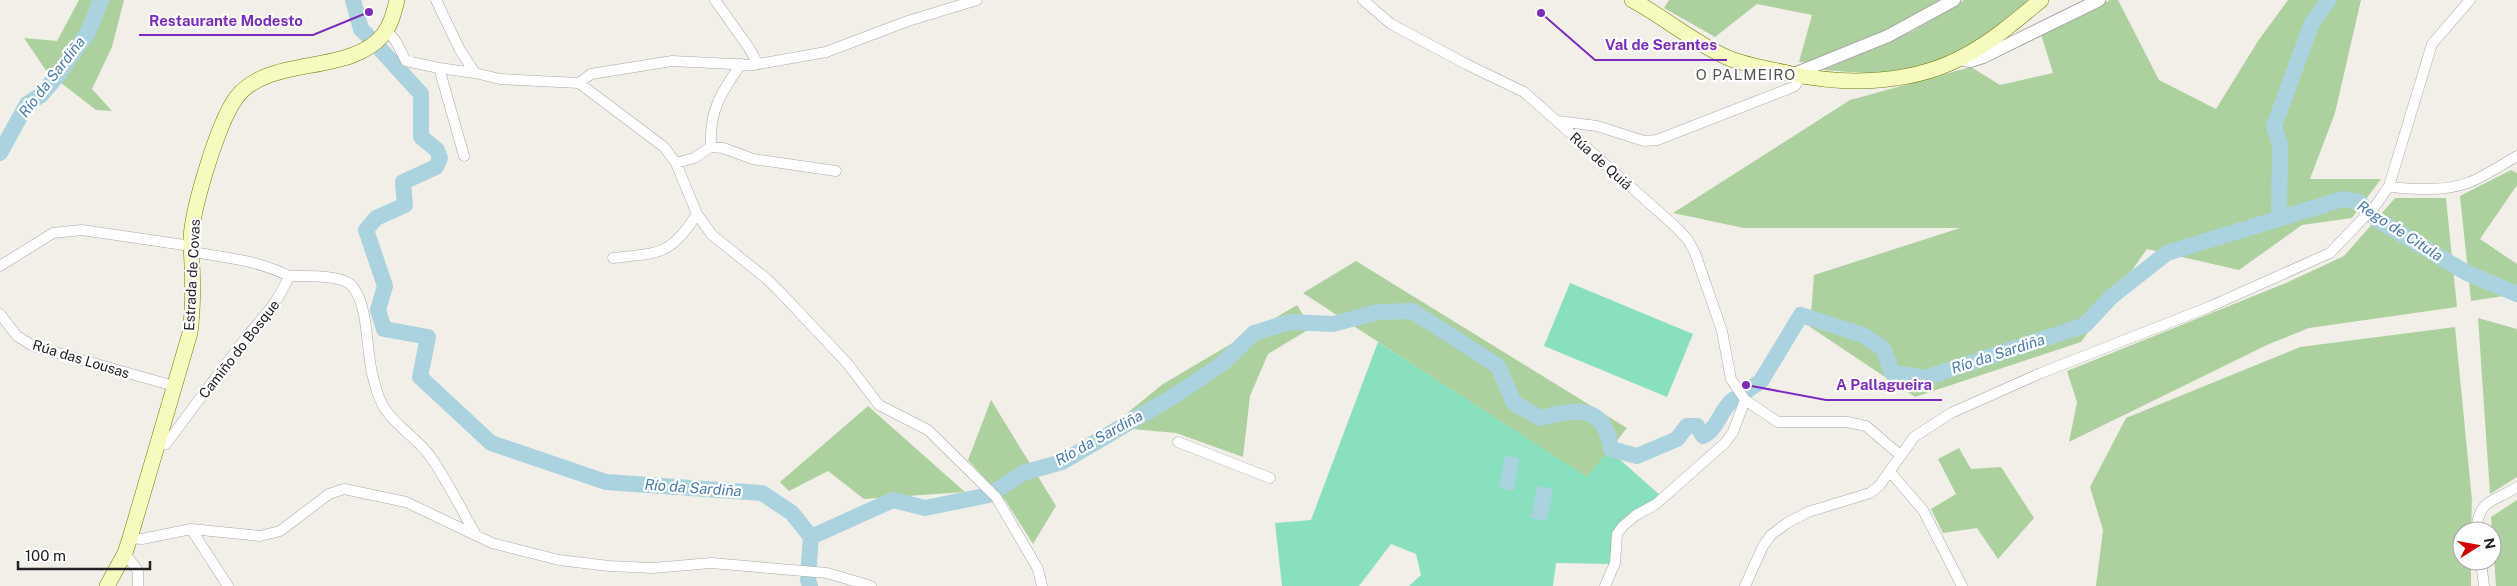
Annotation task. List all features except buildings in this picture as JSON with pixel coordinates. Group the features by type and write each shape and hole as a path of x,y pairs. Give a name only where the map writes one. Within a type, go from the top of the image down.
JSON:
{"main road":[{"name":"Estrada de Covas","path":"107,586 128,546 192,318 194,212 212,150 236,98 250,85 267,76 356,53 376,41 386,30 397,0"},
{"path":"1632,0 1725,56 1750,65 1837,82 1860,82 1903,77 1960,59 1987,42 2041,0"}],"street":[{"path":"436,0 460,50 475,73"},
{"path":"715,0 758,64"},
{"path":"580,83 591,74 672,61 758,64 826,52 900,24 977,0"},
{"name":"Rúa de Quiá","path":"1363,0 1391,24 1524,92 1688,240 1695,253 1722,331 1730,379 1745,400"},
{"path":"1558,121 1597,126 1644,140 1657,140 1788,90 1795,86 1798,75 1888,36 1954,0"},
{"path":"1960,59 1970,61 1983,57 2099,0"},
{"path":"1745,586 1763,546 1771,535 1787,523 1808,512 1870,493 1879,486 1890,472 1914,437 1951,414 2041,372 2209,307 2330,253 2369,212 2389,186 2432,44 2470,0"},
{"path":"386,30 395,40 406,61 500,79 580,83 664,147 676,164 697,214 712,235 767,279 847,363 879,405 928,430 996,497 1038,569 1042,586"},
{"path":"711,147 710,133 718,97 741,64"},
{"path":"440,68 464,156"},
{"path":"676,164 694,158 711,147 723,148 753,159 836,171"},
{"path":"2389,186 2448,190 2469,185 2517,156"},
{"path":"613,258 655,254 671,245 686,232 697,214"},
{"path":"0,266 53,233 82,230 192,249 262,264 289,276 316,275 346,281 361,300 365,318 366,350 374,382 384,409 429,455 476,535"},
{"name":"Camiño do Bosque","path":"156,445 166,444 247,337 264,319 282,293 289,276"},
{"name":"Rúa das Lousas","path":"0,314 17,336 33,346 174,386"},
{"path":"1605,586 1616,563 1617,534 1623,526 1636,515 1656,504 1689,473 1725,444 1733,432 1745,400 1778,422 1847,422 1866,426 1900,455"},
{"path":"1178,442 1270,478"},
{"path":"1890,472 1923,510 1962,586"},
{"path":"2478,521 2483,506 2517,487"},
{"path":"138,586 138,571 128,546 142,539 191,529 260,536 280,531 329,494 344,489 406,502 476,535 507,547 558,560 608,566 653,568 719,564 827,573 871,586"},
{"path":"191,529 228,586"},
{"path":"2482,571 2484,586"}],"green space":[{"path":"79,0 124,0 112,47 92,89 112,111 96,110 47,72 24,38 57,41"},
{"path":"1669,0 1948,0 1908,22 1815,63 1799,62 1812,15 1757,4 1715,37 1664,8"},
{"path":"1964,0 2031,0 1975,42 1927,65 1889,73 1823,70 1913,31"},
{"path":"2110,0 2118,0 2159,80 2216,109 2258,41 2288,0 2361,0 2335,113 2310,179 2381,179 2352,218 2302,225 2239,270 2147,249 2081,342 1915,397 1810,327 1814,275 1960,228 1744,228 1673,213 1850,100 1971,67 2000,85 2053,73 2041,34"},
{"path":"2511,170 2517,173 2517,185 2480,239 2517,264 2517,294 2471,301 2460,196"},
{"path":"2395,198 2446,198 2457,307 2309,328 2269,344 2069,442 2077,402 2067,371 2286,283 2344,256"},
{"path":"1356,261 1627,428 1587,478 1303,293"},
{"path":"1570,283 1693,334 1667,397 1544,346"},
{"path":"1297,305 1311,328 1268,354 1250,396 1243,457 1176,433 1110,427 1163,384"},
{"path":"2478,318 2517,329 2517,477 2490,494"},
{"path":"2455,327 2472,500 2471,521 2452,521 2452,571 2471,571 2471,586 2096,586 2103,530 2090,487 2126,418 2300,347"},
{"path":"1378,342 1587,477 1609,450 1661,496 1624,520 1613,564 1556,563 1553,586 1409,586 1421,575 1416,554 1391,544 1359,586 1282,586 1275,523 1311,520"},
{"path":"991,400 1056,506 1033,544 1005,500 968,460"},
{"path":"868,406 965,492 864,499 828,471 789,491 780,482"},
{"path":"1959,448 1971,469 2001,467 2034,518 1998,559 1977,528 1943,533 1931,509 1956,494 1938,459"},
{"path":"2517,500 2517,586 2496,586 2495,571 2502,571 2502,521 2491,521 2491,517"}],"water":[{"path":"1505,456 1519,458 1514,491 1499,488"},
{"path":"1537,486 1553,489 1547,521 1531,518"}],"waterway":[{"name":"Río da Sardiña","path":"0,153 27,104 41,95 58,75 88,32 101,0"},
{"name":"Río da Sardiña","path":"353,0 361,29 367,35"},
{"path":"2279,217 2280,145 2274,126 2312,23 2329,0"},
{"name":"Río da Sardiña","path":"381,50 421,94 421,137 437,150 440,158 436,167 403,182 405,205 376,218 366,230 385,286 378,310 384,329 428,337 420,377 491,443 606,482 762,493 792,513 811,537 893,500 925,508 989,495 1023,473 1062,462 1179,393 1223,363 1254,333 1290,322 1333,324 1378,312 1412,311 1498,366 1514,403 1540,418 1565,413 1586,413 1602,423 1608,434 1611,449 1637,456 1677,439 1687,426 1697,426 1703,436 1713,428 1729,403 1734,399"},
{"name":"Río da Sardiña","path":"1748,390 1761,381 1801,315 1863,335 1883,348 1892,373 1925,378 2085,325 2111,297 2167,253 2343,199 2359,202 2376,219 2467,273 2517,294"},
{"path":"809,564 811,537"},
{"path":"808,580 810,586"}],"place":[{"name":"Restaurante Modesto","path":"369,12"},
{"name":"Val de Serantes","path":"1541,13"},
{"name":"A Pallagueira","path":"1746,385"}],"district":[{"name":"O PALMEIRO","path":"1746,75"}],"water label":[{"name":"Rego de Citula","path":"2400,231"}]}
